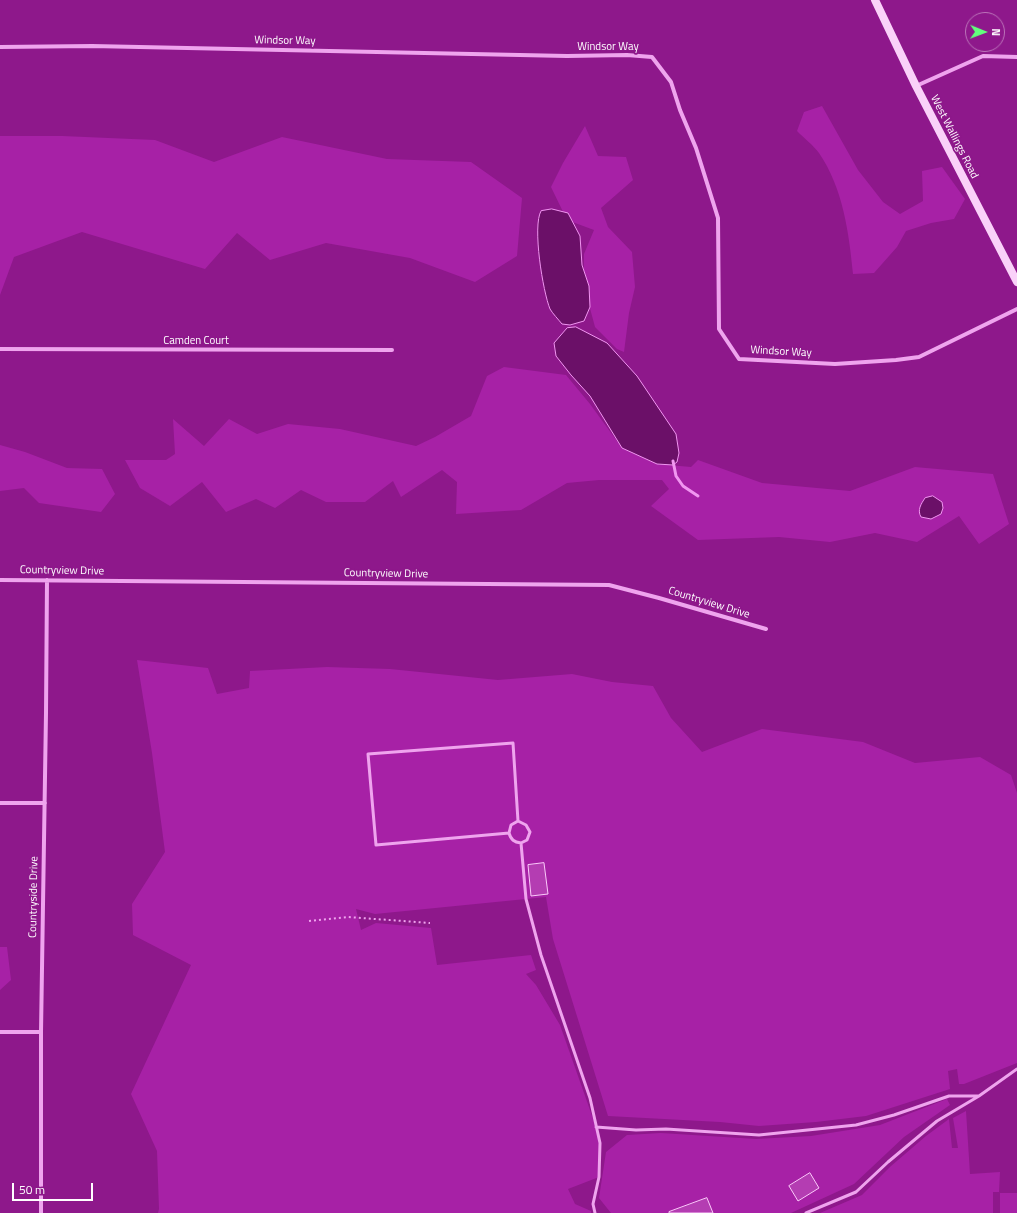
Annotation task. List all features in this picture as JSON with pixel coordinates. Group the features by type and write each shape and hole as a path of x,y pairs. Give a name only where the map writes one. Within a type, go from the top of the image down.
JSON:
{"street":[{"name":"West Wallings Road","path":"875,0 916,86 1017,282"},
{"name":"Windsor Way","path":"0,47 92,46 567,56 627,55 652,57 672,82 680,110 696,148 718,218 719,329 740,359 835,364 920,357 1017,309"},
{"path":"916,86 983,56 1017,57"},
{"name":"Camden Court","path":"0,349 392,350"},
{"name":"Countryview Drive","path":"0,580 609,586 659,598 766,630"},
{"name":"Countryside Drive","path":"41,1213 41,1032 47,580"},
{"path":"0,803 45,803"},
{"path":"0,1032 41,1032"}],"lane":[{"path":"509,833 376,845 368,754 513,743 518,821"},
{"path":"518,821 526,825 530,832 527,840 521,843 512,840 509,833 511,825 518,821"},
{"path":"521,843 526,899 541,955 590,1098 600,1143 599,1177 593,1204 595,1213"},
{"path":"806,1213 856,1192 888,1162 937,1121 979,1096 1017,1069"},
{"path":"596,1127 636,1130 666,1129 759,1134 856,1125 894,1115 949,1096 979,1096"}],"path":[{"path":"309,921 348,917 430,923"}],"shaded area":[{"path":"822,106 858,170 883,202 900,214 923,201 922,171 942,167 965,199 954,219 931,223 906,231 897,247 874,273 853,274 844,211 834,181 819,153 797,131 804,112"},
{"path":"585,126 598,156 626,157 633,180 601,208 608,227 632,252 635,287 629,313 624,352 617,349 595,327 584,286 584,254 594,230 567,220 551,187 563,163"},
{"path":"0,136 62,136 155,140 214,162 282,137 387,159 471,162 522,198 517,256 475,282 410,258 326,243 270,260 237,233 205,269 82,232 14,257 0,295"},
{"path":"552,209 568,213 580,236 582,265 589,286 590,307 584,321 570,325 562,324 554,315 550,309 544,289 538,244 539,219 541,211"},
{"path":"576,327 607,343 637,376 676,434 679,453 677,462 673,465 657,464 622,448 590,396 556,356 554,343 567,328"},
{"path":"504,367 566,375 590,404 622,448 657,464 691,467 698,460 762,483 850,491 915,467 993,474 1009,524 979,544 959,516 917,542 875,533 830,542 779,537 698,540 651,506 669,489 662,480 599,480 567,483 521,510 456,514 457,482 442,470 401,497 393,481 365,502 326,502 301,490 275,508 256,499 226,512 202,482 170,506 140,488 125,460 166,460 175,454 173,419 204,446 229,419 257,434 288,424 340,429 416,446 471,416 487,376"},
{"path":"0,445 25,452 67,468 102,469 115,494 101,512 39,503 24,488 0,491"},
{"path":"933,496 942,502 943,508 941,514 931,519 921,517 919,509 922,503 925,498"},
{"path":"137,660 208,668 217,694 249,688 250,671 327,667 390,669 498,680 572,674 612,682 653,686 671,718 702,752 762,729 863,742 915,763 980,757 1011,775 1017,793 1017,1063 964,1084 959,1084 957,1069 948,1071 950,1089 866,1116 816,1122 759,1126 720,1122 608,1116 553,939 546,897 375,914 356,909 361,930 376,923 431,928 437,965 531,955 536,970 526,974 536,985 560,1025 596,1127 600,1143 599,1177 568,1189 575,1204 591,1211 591,1213 158,1213 157,1151 131,1094 191,965 133,935 132,904 165,852 152,753"},
{"path":"0,947 7,947 11,980 0,990"},
{"path":"947,1099 950,1105 904,1137 854,1184 791,1213 611,1213 599,1198 606,1152 627,1135 661,1133 756,1139 811,1136 880,1125"},
{"path":"966,1111 970,1174 1000,1172 999,1192 993,1192 993,1213 820,1213 862,1195 891,1166 926,1136 949,1119 952,1148 958,1148 953,1118"},
{"path":"1000,1193 1017,1193 1017,1213 1000,1213"}],"building":[{"path":"544,863 548,894 531,896 528,865"},
{"path":"810,1173 819,1188 798,1201 789,1186"},
{"path":"707,1198 713,1213 669,1213 669,1212"}],"waterway":[{"path":"673,461 676,476 683,486 698,496"}]}
